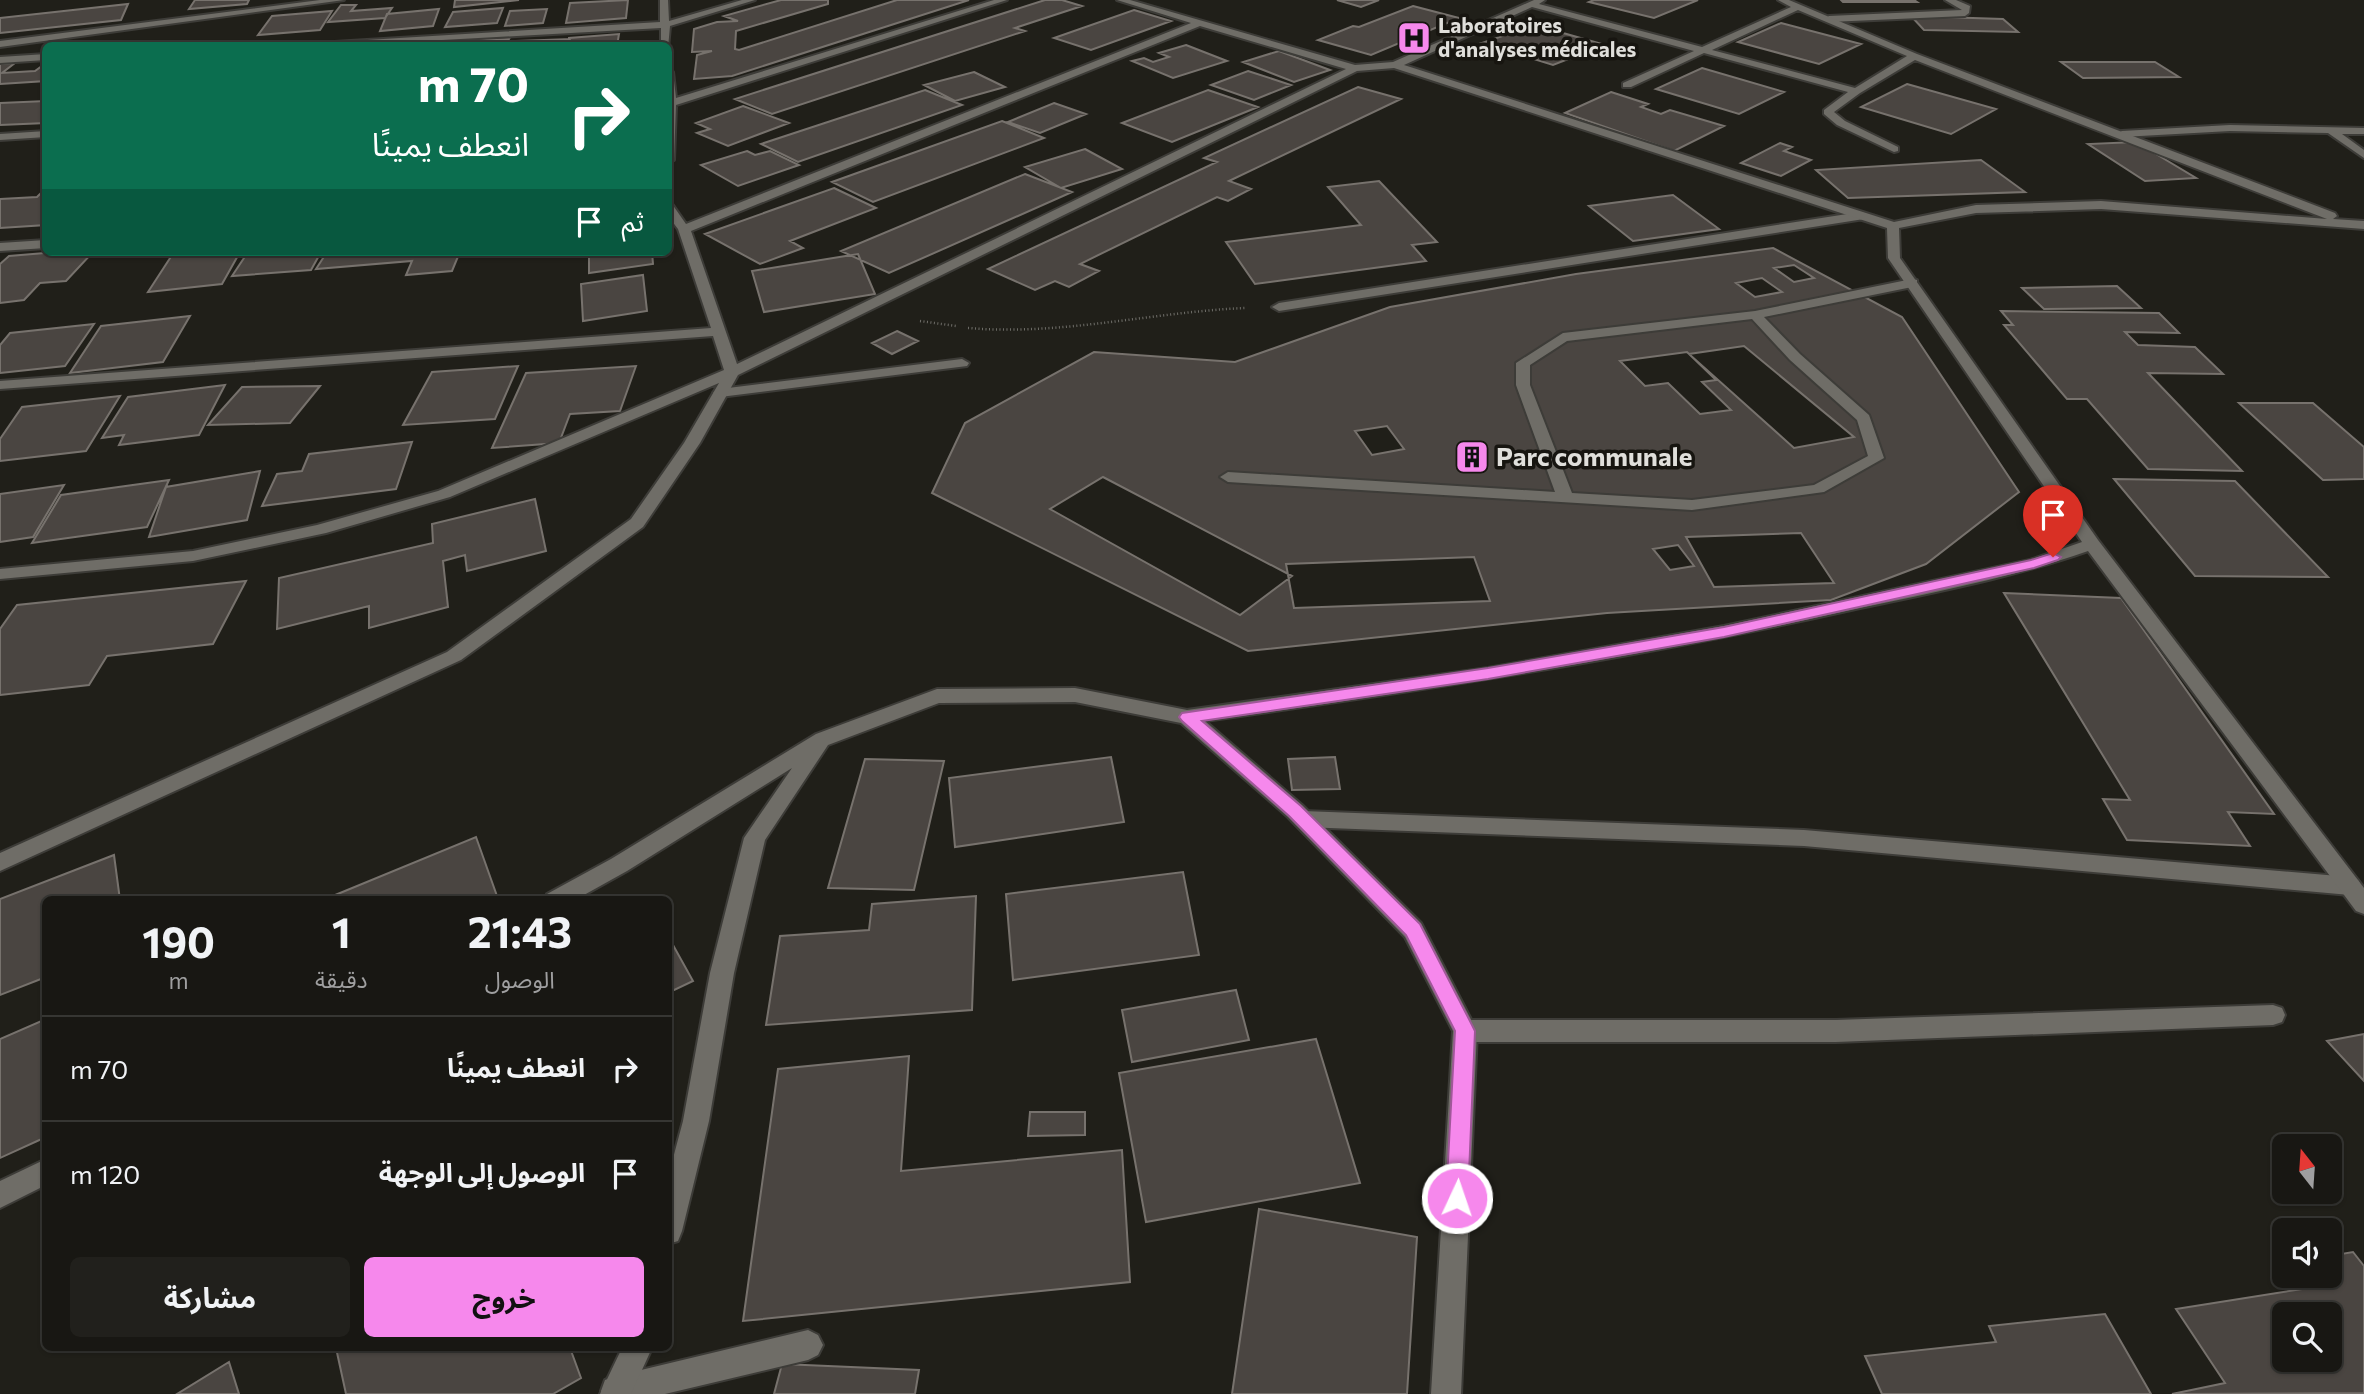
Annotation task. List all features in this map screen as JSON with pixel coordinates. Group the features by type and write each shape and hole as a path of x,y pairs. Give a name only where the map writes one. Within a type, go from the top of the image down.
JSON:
{"street":[{"path":"0,44 340,0"},
{"path":"664,0 666,42"},
{"path":"347,42 664,25 751,0"},
{"path":"672,103 1003,0"},
{"path":"1121,0 1355,68 1395,65 1537,2 1703,51 1856,91"},
{"path":"1782,0 1914,56 2358,224"},
{"path":"1829,19 1965,13 1967,8 1949,0"},
{"path":"1627,85 1800,6"},
{"path":"684,229 1199,23"},
{"path":"96,42 110,30"},
{"path":"1894,149 1841,123 1828,112 1856,91 1914,56"},
{"path":"0,60 42,57"},
{"path":"1395,65 1893,226 1976,209 2101,205 2358,224"},
{"path":"0,574 193,556 369,515 444,494 732,372 1355,68"},
{"path":"2122,134 2230,128 2364,131"},
{"path":"2333,131 2364,155"},
{"path":"0,136 42,134"},
{"path":"0,862 454,656 637,523 692,443 732,372 684,229 672,212"},
{"path":"1279,307 1860,216"},
{"path":"1893,226 1894,258 2092,544 2364,905"},
{"path":"0,247 42,244"},
{"path":"1566,499 1523,385 1523,363 1563,337 1755,315 1912,284"},
{"path":"1228,477 1692,505 1818,489 1875,458 1864,418 1795,357 1755,315"},
{"path":"0,386 718,332"},
{"path":"720,393 962,363"},
{"path":"562,896 619,865 823,739 937,696 1075,695 1187,717 1488,674 1724,632 2034,564 2092,544"},
{"path":"1187,717 1303,819 1413,930 1465,1031 1446,1394"},
{"path":"672,1215 696,1121 722,973 755,838 823,739"},
{"path":"1303,819 1804,838 2350,886"},
{"path":"1465,1031 1836,1031 2273,1015"},
{"path":"0,1195 42,1173"},
{"path":"616,1393 808,1345"},
{"path":"616,1393 636,1351"}],"path":[{"path":"864,307 917,321 976,329 1024,331 1068,328 1176,312 1279,307"}],"building":[{"path":"195,0 249,0 247,4 189,9"},
{"path":"455,0 519,0 454,7"},
{"path":"628,0 626,18 566,23 570,3"},
{"path":"781,0 828,0 828,4 736,31 735,49 739,50 897,0 969,0 732,76 694,79 697,55 712,51 692,52 694,29 717,22 738,21 724,16"},
{"path":"1045,0 1062,0 1082,6 1015,28 1025,31 772,114 735,99"},
{"path":"1337,0 1379,0 1361,7"},
{"path":"1698,0 1654,18 1589,2"},
{"path":"1841,0 1914,0 1917,2 1843,2"},
{"path":"128,4 121,20 0,33 0,18"},
{"path":"341,5 356,5 351,11 392,8 385,18 328,22"},
{"path":"1413,6 1459,18 1371,55 1318,40 1353,26 1359,27"},
{"path":"503,8 497,23 445,27 453,12"},
{"path":"439,9 433,26 380,31 387,14"},
{"path":"547,9 543,23 505,26 510,11"},
{"path":"1134,10 1171,21 1091,50 1054,38"},
{"path":"332,11 320,30 258,35 272,16"},
{"path":"1911,16 2003,19 2018,32 1924,30"},
{"path":"1781,23 1861,44 1819,64 1738,42"},
{"path":"1535,25 1605,45 1553,65 1482,43"},
{"path":"619,34 618,42 568,42 569,38"},
{"path":"509,39 507,42 440,42"},
{"path":"570,39 568,42 516,41"},
{"path":"1186,45 1227,61 1173,78 1132,61 1144,58 1153,62 1169,57 1159,53"},
{"path":"1279,51 1330,70 1294,82 1243,62"},
{"path":"2061,62 2155,62 2179,77 2083,78"},
{"path":"15,63 2,73 35,71 42,66 42,81 0,84 0,64"},
{"path":"1702,68 1784,92 1739,114 1656,89"},
{"path":"1248,71 1291,85 1254,100 1211,85"},
{"path":"974,72 1005,87 955,101 924,85"},
{"path":"1907,84 1996,109 1951,134 1861,107"},
{"path":"1358,87 1401,99 1229,181 1251,189 1228,201 1217,197 1080,264 1099,271 1069,287 1055,281 1035,290 988,269 1217,162 1204,158"},
{"path":"925,90 962,105 798,162 761,144"},
{"path":"1208,90 1258,107 1172,142 1122,123"},
{"path":"1611,92 1648,104 1641,107 1661,114 1670,110 1724,126 1674,151 1565,113"},
{"path":"42,101 42,123 0,125 0,103"},
{"path":"1054,103 1086,114 1040,133 1008,122"},
{"path":"743,106 789,123 728,146 697,133 710,129 696,123"},
{"path":"1002,121 1044,138 873,202 832,182"},
{"path":"2136,142 2196,178 2145,181 2088,144"},
{"path":"1780,143 1792,147 1784,151 1811,160 1781,176 1741,163"},
{"path":"1085,149 1122,169 1061,188 1025,167"},
{"path":"747,151 755,155 770,151 799,165 738,186 701,165"},
{"path":"1981,160 2025,192 1848,198 1816,170"},
{"path":"1025,174 1072,192 889,273 841,251"},
{"path":"1379,181 1437,242 1412,245 1426,261 1255,284 1226,242 1361,225 1328,187"},
{"path":"834,188 876,208 790,241 803,248 760,264 705,234"},
{"path":"42,192 42,225 0,228 0,199 37,197"},
{"path":"1673,195 1719,229 1633,241 1589,206"},
{"name":"Parc communale","path":"1773,248 1902,317 2019,492 1926,564 1831,600 1607,613 1248,651 932,493 965,423 1094,352 1235,362 1390,307 1576,274"},
{"path":"42,253 42,256 89,256 66,281 40,283 24,300 0,303 0,264 9,256"},
{"path":"858,254 875,294 764,312 752,271"},
{"path":"171,256 238,256 222,284 148,292"},
{"path":"245,256 319,256 311,270 232,276"},
{"path":"324,256 458,256 452,271 406,275 412,261 316,269"},
{"path":"589,256 652,256 653,264 589,273"},
{"path":"1794,265 1814,278 1794,282 1774,268"},
{"path":"643,275 647,311 583,321 581,284"},
{"path":"1762,278 1782,292 1755,297 1736,283"},
{"path":"2117,286 2141,308 2044,309 2022,288"},
{"path":"2001,311 2159,313 2179,333 2125,332 2138,345 2195,347 2223,374 2148,373 2242,471 2148,469 2087,399 2067,399 2004,325 2013,325"},
{"path":"190,316 163,362 70,373 101,326"},
{"path":"94,324 65,366 0,373 0,345 10,333"},
{"path":"897,331 918,341 892,354 872,343"},
{"path":"1744,346 1854,437 1794,448 1689,354"},
{"path":"1687,352 1716,380 1702,382 1731,410 1700,414 1668,383 1645,386 1620,361"},
{"path":"518,366 495,419 403,425 432,372"},
{"path":"636,366 620,411 570,414 559,443 492,448 526,373"},
{"path":"225,385 199,435 119,445 124,435 102,438 128,397"},
{"path":"320,386 290,423 208,425 242,387"},
{"path":"120,396 86,451 0,461 0,439 22,407"},
{"path":"2239,403 2313,403 2364,447 2364,479 2323,480"},
{"path":"1387,426 1404,449 1372,455 1355,431"},
{"path":"412,442 396,489 262,506 277,474 302,471 309,454"},
{"path":"260,471 247,520 149,537 166,487"},
{"path":"1103,477 1292,576 1240,615 1050,509"},
{"path":"2114,479 2235,481 2328,577 2195,576"},
{"path":"169,480 147,527 32,543 61,495"},
{"path":"64,485 33,537 0,542 0,494"},
{"path":"535,499 546,551 467,571 465,555 443,561 448,607 369,628 369,606 277,629 279,578 433,543 432,524"},
{"path":"1801,533 1834,583 1714,587 1686,537"},
{"path":"1678,545 1694,566 1670,570 1653,549"},
{"path":"1474,557 1490,601 1294,608 1286,564"},
{"path":"246,581 213,644 107,656 89,685 0,695 0,629 17,605"},
{"path":"2004,593 2121,598 2274,814 2228,812 2250,846 2127,840 2103,799 2130,800"},
{"path":"1111,757 1124,822 955,847 949,778"},
{"path":"1335,757 1340,789 1292,790 1288,759"},
{"path":"865,759 944,761 914,890 828,888"},
{"path":"476,837 497,896 333,896"},
{"path":"114,855 119,896 42,896 42,979 0,995 0,899"},
{"path":"1183,872 1199,955 1013,980 1006,894"},
{"path":"976,896 972,1010 766,1025 780,936 869,930 872,904"},
{"path":"672,943 693,981 672,991"},
{"path":"1236,990 1249,1040 1132,1062 1122,1010"},
{"path":"42,1021 42,1139 0,1158 0,1039"},
{"path":"2364,1034 2364,1081 2327,1041"},
{"path":"1316,1039 1360,1183 1146,1222 1119,1073"},
{"path":"909,1056 901,1171 1122,1150 1130,1282 743,1321 778,1069"},
{"path":"1030,1112 1085,1112 1085,1135 1028,1136"},
{"path":"1259,1209 1417,1237 1407,1394 1232,1394"},
{"path":"2353,1252 2364,1266 2364,1393 2172,1394 2225,1383 2176,1309 2309,1288 2342,1288 2342,1254"},
{"path":"2105,1314 2151,1394 1882,1394 1865,1356 1996,1342 1989,1326"},
{"path":"337,1351 571,1351 581,1378 553,1394 346,1394"},
{"path":"229,1362 239,1394 177,1394"},
{"path":"782,1364 919,1370 915,1394 774,1394"}],"place":[{"name":"Laboratoires d'analyses médicales","path":"1414,38"},
{"name":"Parc communale","path":"1472,457"}],"route":[{"path":"1457,1198 1465,1031 1413,930 1295,811 1187,717 1488,674 1724,632 2034,564 2053,557"}]}
